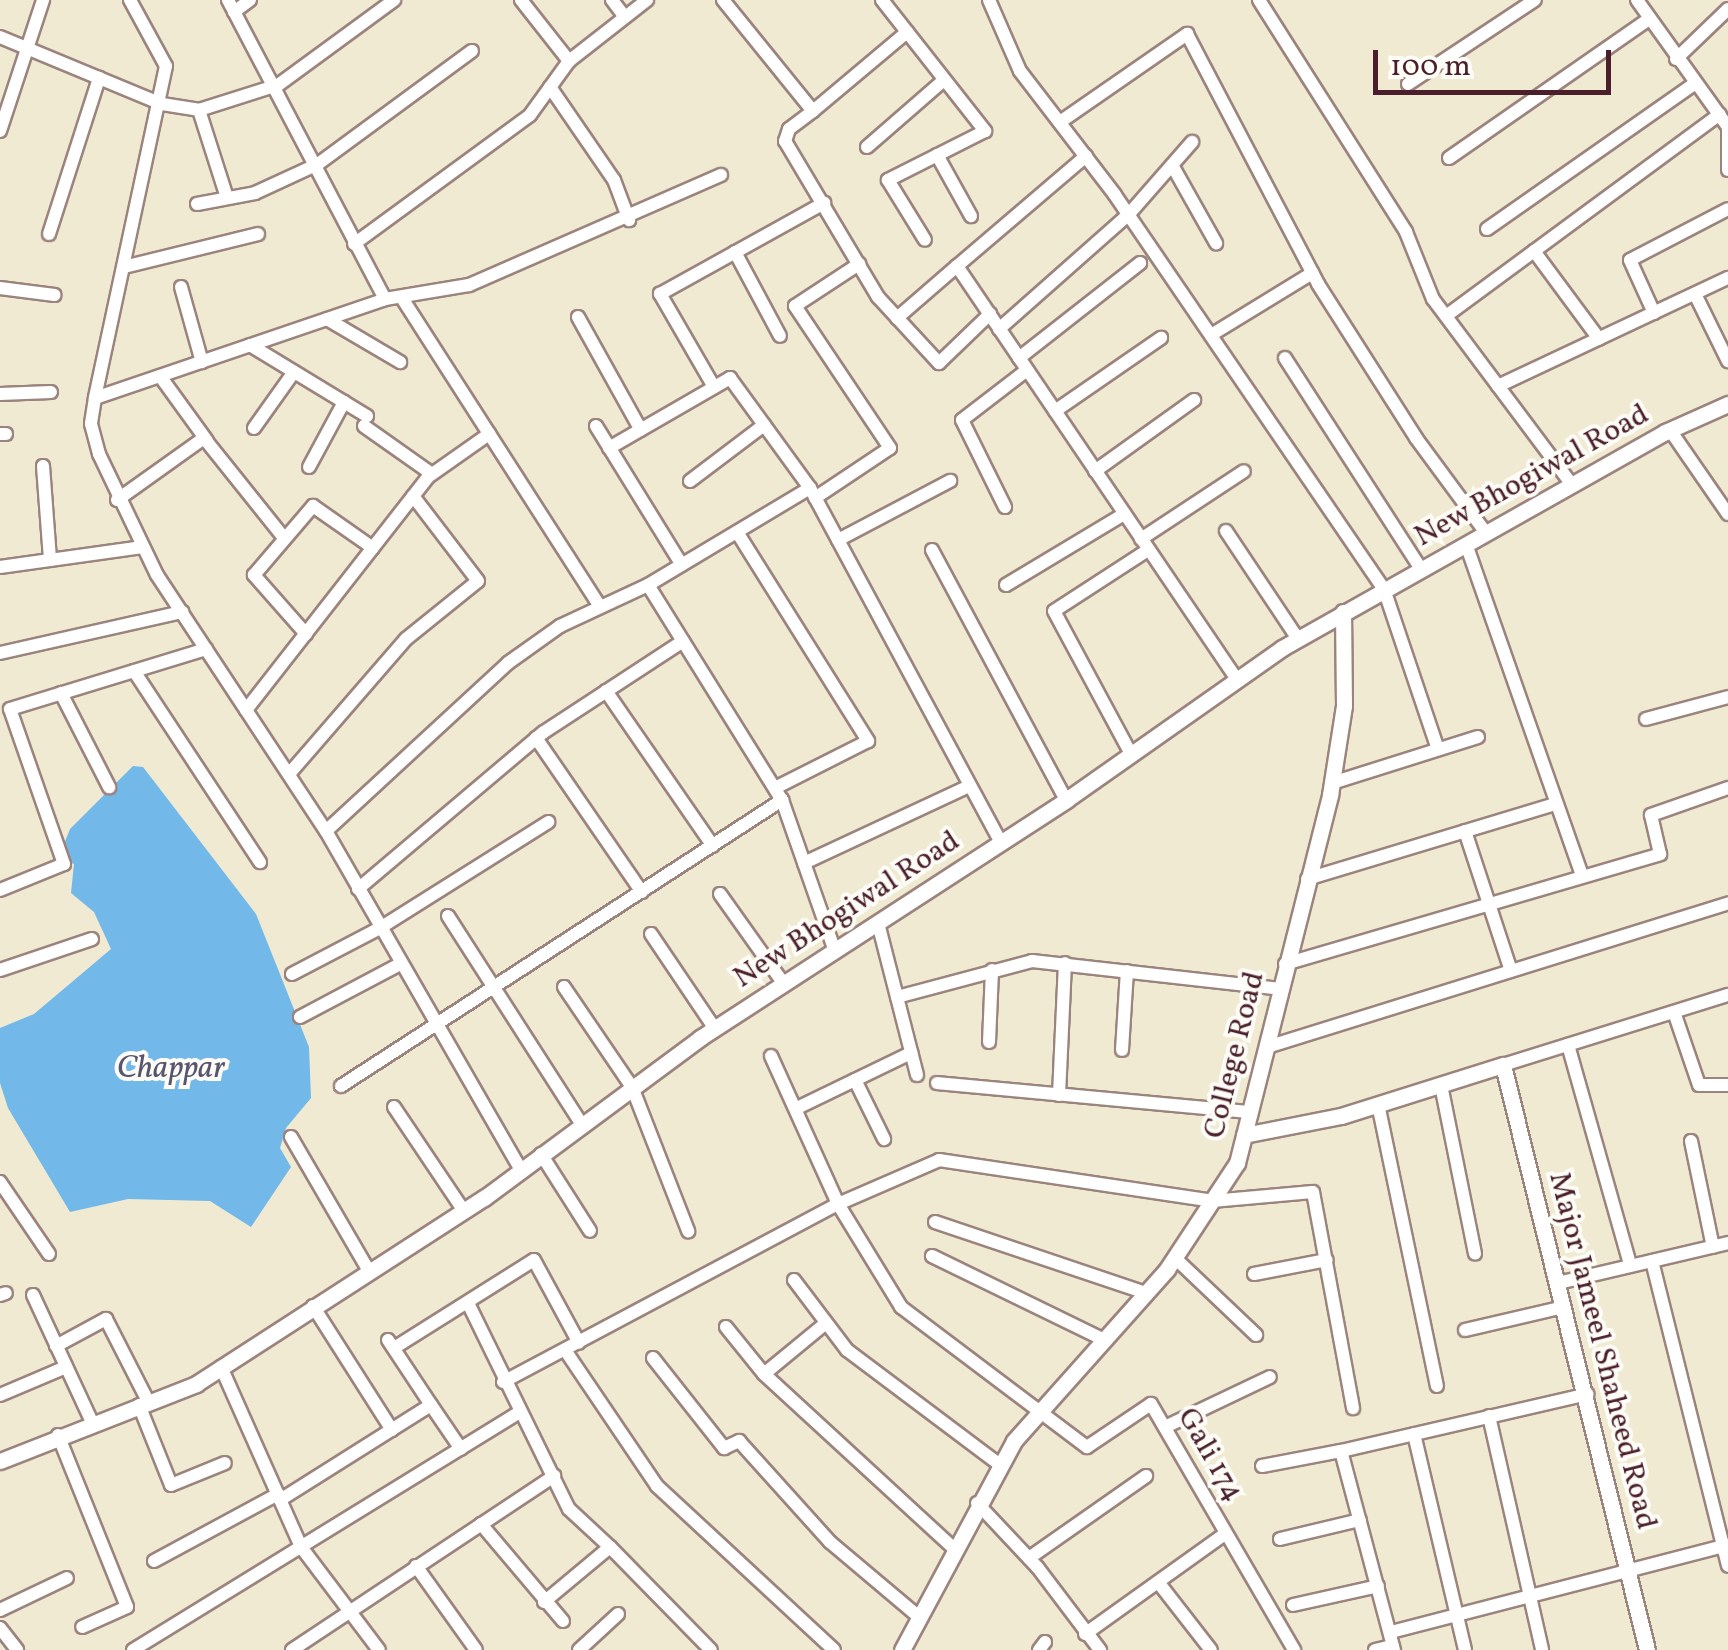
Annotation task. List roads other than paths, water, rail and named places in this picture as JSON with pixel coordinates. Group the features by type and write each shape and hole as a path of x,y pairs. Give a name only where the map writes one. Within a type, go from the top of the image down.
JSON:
{"street":[{"path":"0,131 43,0"},
{"path":"130,0 166,66 162,104 91,424 117,500 142,547 326,831 520,1170"},
{"path":"250,0 231,6 278,85 354,244 385,299"},
{"path":"0,37 162,104 198,110 278,85 394,0"},
{"path":"520,0 569,61"},
{"path":"612,0 624,16"},
{"path":"354,244 530,115 569,61 647,0"},
{"path":"723,0 814,110"},
{"path":"882,0 985,131 888,180 925,240"},
{"path":"989,0 1020,71 1128,214 1384,590 1438,749"},
{"path":"1259,0 1406,232 1446,316 1572,485"},
{"path":"1408,84 1535,0"},
{"path":"1636,0 1693,85 1728,126 1728,170"},
{"path":"1676,59 1728,9"},
{"path":"1449,158 1649,19"},
{"path":"907,32 784,134 859,264 898,318 940,363 990,314"},
{"path":"1060,122 1187,34 1312,273 1416,438 1486,533"},
{"path":"197,204 227,198 318,164 472,52"},
{"path":"49,234 99,78"},
{"path":"866,147 944,80"},
{"path":"1487,230 1693,85"},
{"path":"550,87 614,180 628,220"},
{"path":"198,110 227,198"},
{"path":"1446,316 1720,114"},
{"path":"999,329 1128,214 1192,142"},
{"path":"938,154 970,216"},
{"path":"898,318 1086,156"},
{"path":"1172,164 1216,243"},
{"path":"95,398 385,299 470,286 585,232 628,220 721,174"},
{"path":"714,387 660,294 824,203"},
{"path":"1654,313 1630,260 1728,210"},
{"path":"124,267 258,234"},
{"path":"1534,251 1600,339"},
{"path":"735,252 780,336"},
{"path":"326,831 508,663 599,605 648,585 890,448 796,306 859,264"},
{"path":"1005,507 962,420 1140,264"},
{"path":"957,266 1237,680"},
{"path":"1211,335 1312,273"},
{"path":"1498,386 1728,278"},
{"path":"180,287 202,362"},
{"path":"0,288 55,294"},
{"path":"1695,294 1728,361"},
{"path":"402,298 599,605"},
{"path":"578,317 641,430"},
{"path":"327,319 400,362"},
{"path":"1054,411 1161,338"},
{"path":"250,345 344,402 432,474"},
{"path":"1285,358 1421,569"},
{"path":"254,428 294,372"},
{"path":"160,376 286,539"},
{"path":"610,448 730,378 812,493 1001,842"},
{"path":"0,394 51,392"},
{"path":"1095,471 1194,400"},
{"path":"309,467 344,402"},
{"name":"New Bhogiwal Road","path":"0,1462 221,1368 464,1210 715,1028 1066,800 1298,639 1670,430 1728,404"},
{"path":"596,426 682,565"},
{"path":"690,481 764,426"},
{"path":"1670,430 1728,514"},
{"path":"246,710 432,474 489,434"},
{"path":"117,500 207,441"},
{"path":"43,466 50,560"},
{"path":"1131,754 1054,611 1244,471"},
{"path":"838,540 950,481"},
{"path":"289,774 406,639 478,581 414,496"},
{"path":"306,634 254,575 314,506 372,548"},
{"path":"1006,585 1124,514"},
{"path":"1226,531 1298,639"},
{"path":"341,1086 713,846 778,794 868,741 737,532"},
{"path":"1466,544 1582,876"},
{"path":"0,567 142,547"},
{"path":"932,550 1066,800"},
{"path":"648,585 778,794 835,950"},
{"path":"0,653 182,612"},
{"name":"College Road","path":"902,1650 1000,1464 1175,1258 1237,1163 1332,782 1344,706 1343,612"},
{"path":"358,888 536,738 683,641"},
{"path":"0,890 64,868 10,710 206,649"},
{"path":"134,671 260,862"},
{"path":"606,691 713,846"},
{"path":"61,693 109,787"},
{"path":"1646,719 1728,698"},
{"path":"1332,782 1478,736"},
{"path":"536,738 642,892"},
{"path":"804,863 970,786"},
{"path":"1286,964 1660,854 1651,815 1728,788"},
{"path":"1307,879 1556,804"},
{"path":"292,974 380,928 548,822"},
{"path":"1465,831 1511,970"},
{"path":"720,894 784,984"},
{"path":"1267,1046 1728,903"},
{"path":"448,916 581,1123"},
{"path":"878,923 917,1075"},
{"path":"652,934 715,1028"},
{"path":"0,970 92,939"},
{"path":"897,997 1032,961 1280,989"},
{"path":"300,1017 400,964"},
{"path":"1059,1094 1065,964"},
{"path":"989,1042 992,970"},
{"path":"1122,1050 1127,971"},
{"path":"564,988 632,1087 688,1230"},
{"path":"1244,1136 1378,1104 1728,995"},
{"path":"1674,1012 1699,1085 1728,1085"},
{"path":"1568,1046 1630,1260"},
{"path":"798,1108 912,1053"},
{"path":"771,1056 798,1108 838,1204 902,1307 1042,1410"},
{"name":"Major Jameel Shaheed Road","path":"1503,1066 1647,1650"},
{"path":"855,1080 884,1139"},
{"path":"937,1084 1251,1112"},
{"path":"1441,1085 1475,1254"},
{"path":"1378,1104 1437,1386"},
{"path":"394,1108 464,1210"},
{"path":"291,1138 370,1271"},
{"path":"1558,1283 1724,1247 1691,1141"},
{"path":"540,1154 590,1231"},
{"path":"503,1382 838,1204 939,1160 1212,1201 1313,1192 1353,1408"},
{"path":"0,1182 49,1254"},
{"path":"935,1222 1146,1293"},
{"path":"932,1256 1104,1340"},
{"path":"1175,1258 1256,1335"},
{"path":"461,1449 391,1344 534,1260 579,1343"},
{"path":"1254,1274 1326,1260"},
{"path":"1652,1261 1728,1566"},
{"path":"794,1280 847,1350 1000,1464"},
{"path":"33,1296 92,1422"},
{"path":"468,1302 517,1414 568,1508 712,1650"},
{"path":"314,1306 392,1430"},
{"path":"1465,1330 1564,1307"},
{"path":"56,1346 106,1319 144,1403 171,1485 225,1463"},
{"path":"764,1374 826,1323"},
{"path":"726,1326 764,1374 953,1548"},
{"path":"565,1350 658,1486 834,1650"},
{"path":"653,1358 724,1448 740,1441 830,1542 918,1616"},
{"path":"0,1395 66,1367"},
{"path":"221,1368 301,1547 378,1650"},
{"path":"1165,1427 1270,1378"},
{"path":"1262,1466 1586,1394"},
{"name":"Gali 174","path":"1042,1410 1087,1447 1152,1404 1294,1650"},
{"path":"154,1561 279,1497 430,1406"},
{"path":"133,1650 517,1414"},
{"path":"1489,1416 1542,1650"},
{"path":"1414,1434 1465,1650"},
{"path":"58,1435 128,1607 82,1627"},
{"path":"1340,1451 1393,1643"},
{"path":"292,1650 554,1476"},
{"path":"1029,1558 1146,1476"},
{"path":"977,1503 1029,1558 1100,1650"},
{"path":"1280,1539 1360,1520"},
{"path":"481,1524 563,1621"},
{"path":"1086,1634 1226,1533"},
{"path":"1375,1650 1456,1616 1726,1546"},
{"path":"544,1602 610,1547"},
{"path":"416,1566 476,1650"},
{"path":"0,1610 66,1578"},
{"path":"1158,1582 1210,1650"},
{"path":"1293,1604 1378,1586"},
{"path":"578,1650 618,1614"},
{"path":"0,1628 16,1650"}],"water":[{"name":"Chappar","path":"133,766 143,767 256,914 309,1047 311,1098 286,1128 280,1148 291,1167 251,1227 210,1201 128,1199 70,1212 8,1108 0,1083 0,1028 34,1014 111,949 94,912 71,893 74,864 64,860 64,844 70,829"}]}
